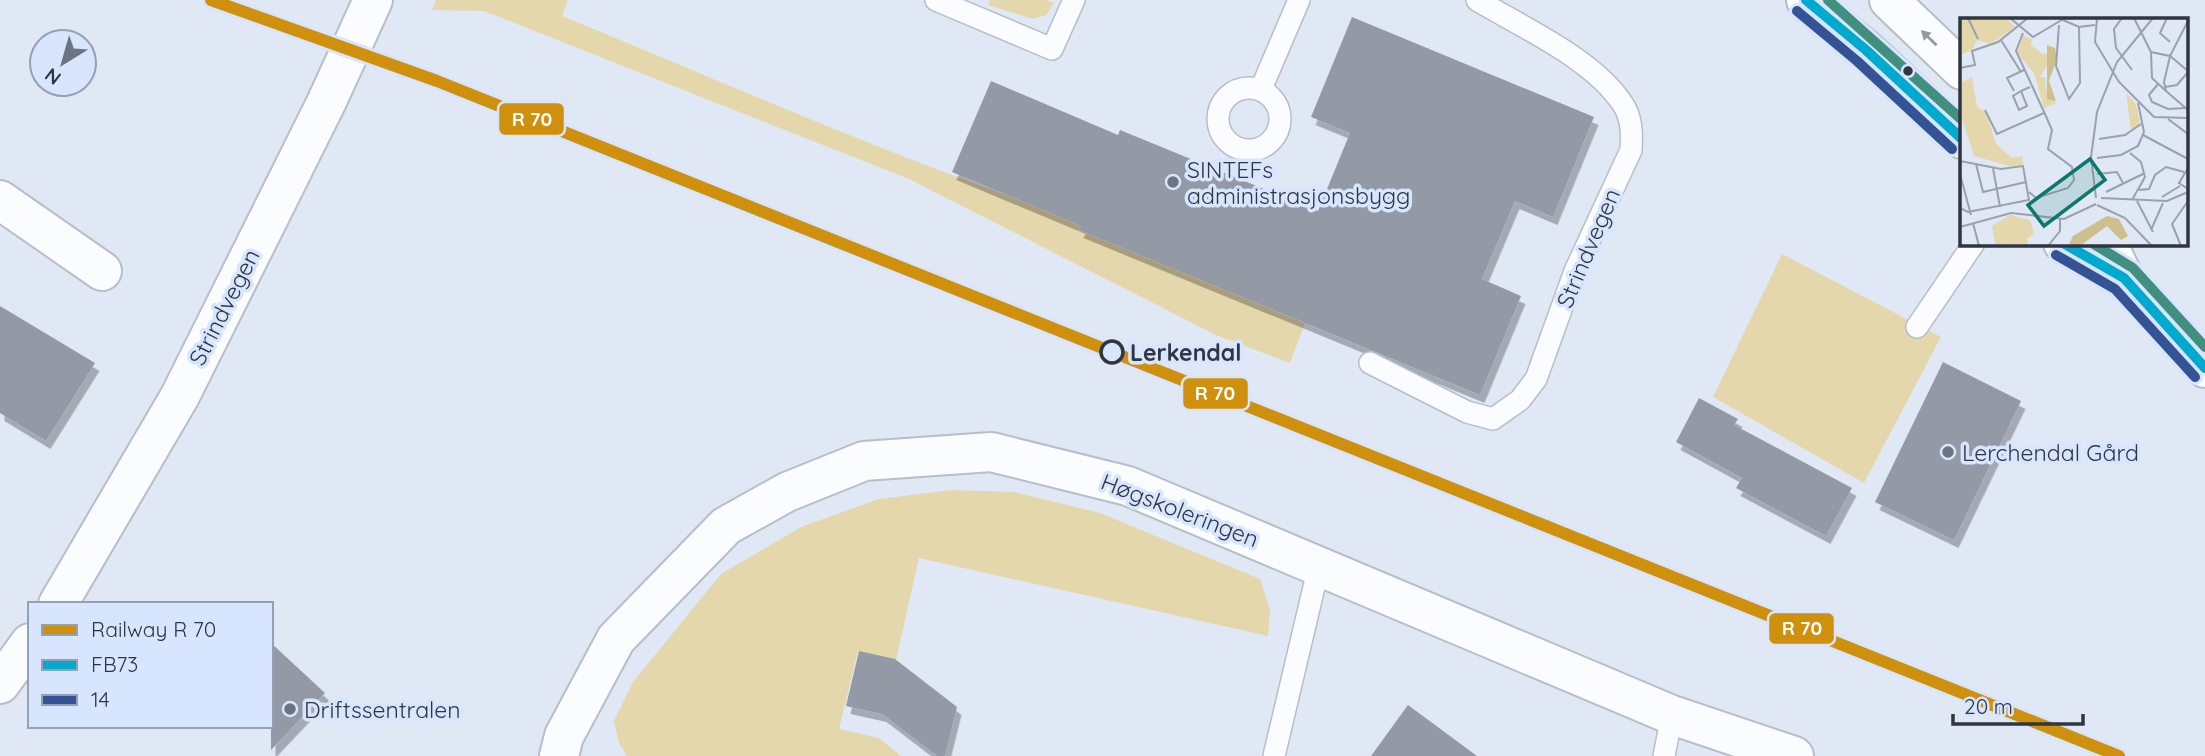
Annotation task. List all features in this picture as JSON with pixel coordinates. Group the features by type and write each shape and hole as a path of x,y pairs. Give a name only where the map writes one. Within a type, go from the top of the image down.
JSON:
{"street":[{"name":"Strindvegen","path":"59,602 180,396 327,101 373,0"},
{"path":"1806,0 1866,50 1960,137"},
{"path":"1892,3 1960,68"},
{"path":"0,200 102,271"},
{"path":"2066,245 2124,278"},
{"path":"2108,245 2124,278 2205,368"},
{"name":"Høgskoleringen","path":"567,749 616,639 726,526 787,492 864,461 991,452 1128,486 1672,715 1794,756"},
{"path":"0,684 28,646"}],"lane":[{"path":"936,0 1052,49 1074,0"},
{"path":"1261,89 1298,0"},
{"name":"Strindvegen","path":"1370,363 1467,412 1493,419 1520,400 1536,379 1575,271 1631,150 1633,129 1623,104 1604,82 1580,62 1477,0"},
{"path":"1917,327 1972,245"},
{"path":"1274,756 1319,566"},
{"path":"1664,756 1672,715"}],"shaded area":[{"path":"436,0 568,0 562,16 886,150 1083,221 1080,230 1305,323 1290,363 1216,335 909,179 484,11 432,10"},
{"path":"990,0 1046,0 1054,3 1046,15 1033,19 988,5"},
{"path":"1782,254 1941,337 1864,483 1713,397"},
{"path":"951,490 1014,492 1100,513 1260,579 1270,610 1268,636 919,558 896,660 858,651 839,729 879,738 901,756 627,756 619,743 614,721 633,682 721,574 801,527 879,499"}],"building":[{"name":"SINTEFs administrasjonsbygg","path":"1352,17 1594,117 1553,217 1515,201 1482,279 1521,296 1480,395 1079,230 1081,226 952,172 991,81 1118,135 1120,130 1318,211 1350,133 1311,117"},
{"path":"0,306 95,363 46,441 0,413"},
{"name":"Lerchendal Gård","path":"1943,362 2021,401 1954,540 1875,502"},
{"path":"1699,398 1738,419 1734,425 1852,488 1826,536 1736,488 1742,478 1676,442"},
{"path":"273,645 325,693 271,750 273,728"},
{"path":"859,651 895,659 957,707 945,756 937,756 882,714 846,706"},
{"path":"1408,705 1477,756 1371,756"}],"transit line":[{"path":"211,0 437,81 2119,756"},
{"name":"FB73","path":"1806,0 1866,50 1960,137"},
{"path":"1828,0 1960,118"},
{"name":"14","path":"1797,11 1857,61 1952,149"},
{"name":"FB73","path":"2066,245 2124,278 2205,368"},
{"path":"2095,245 2133,268 2205,347"},
{"name":"14","path":"2056,255 2115,289 2195,377"}],"place":[{"name":"SINTEFs administrasjonsbygg","path":"1173,182"},
{"name":"Lerkendal","path":"1112,352"},
{"name":"Lerchendal Gård","path":"1948,452"},
{"name":"Driftssentralen","path":"290,709"}]}
